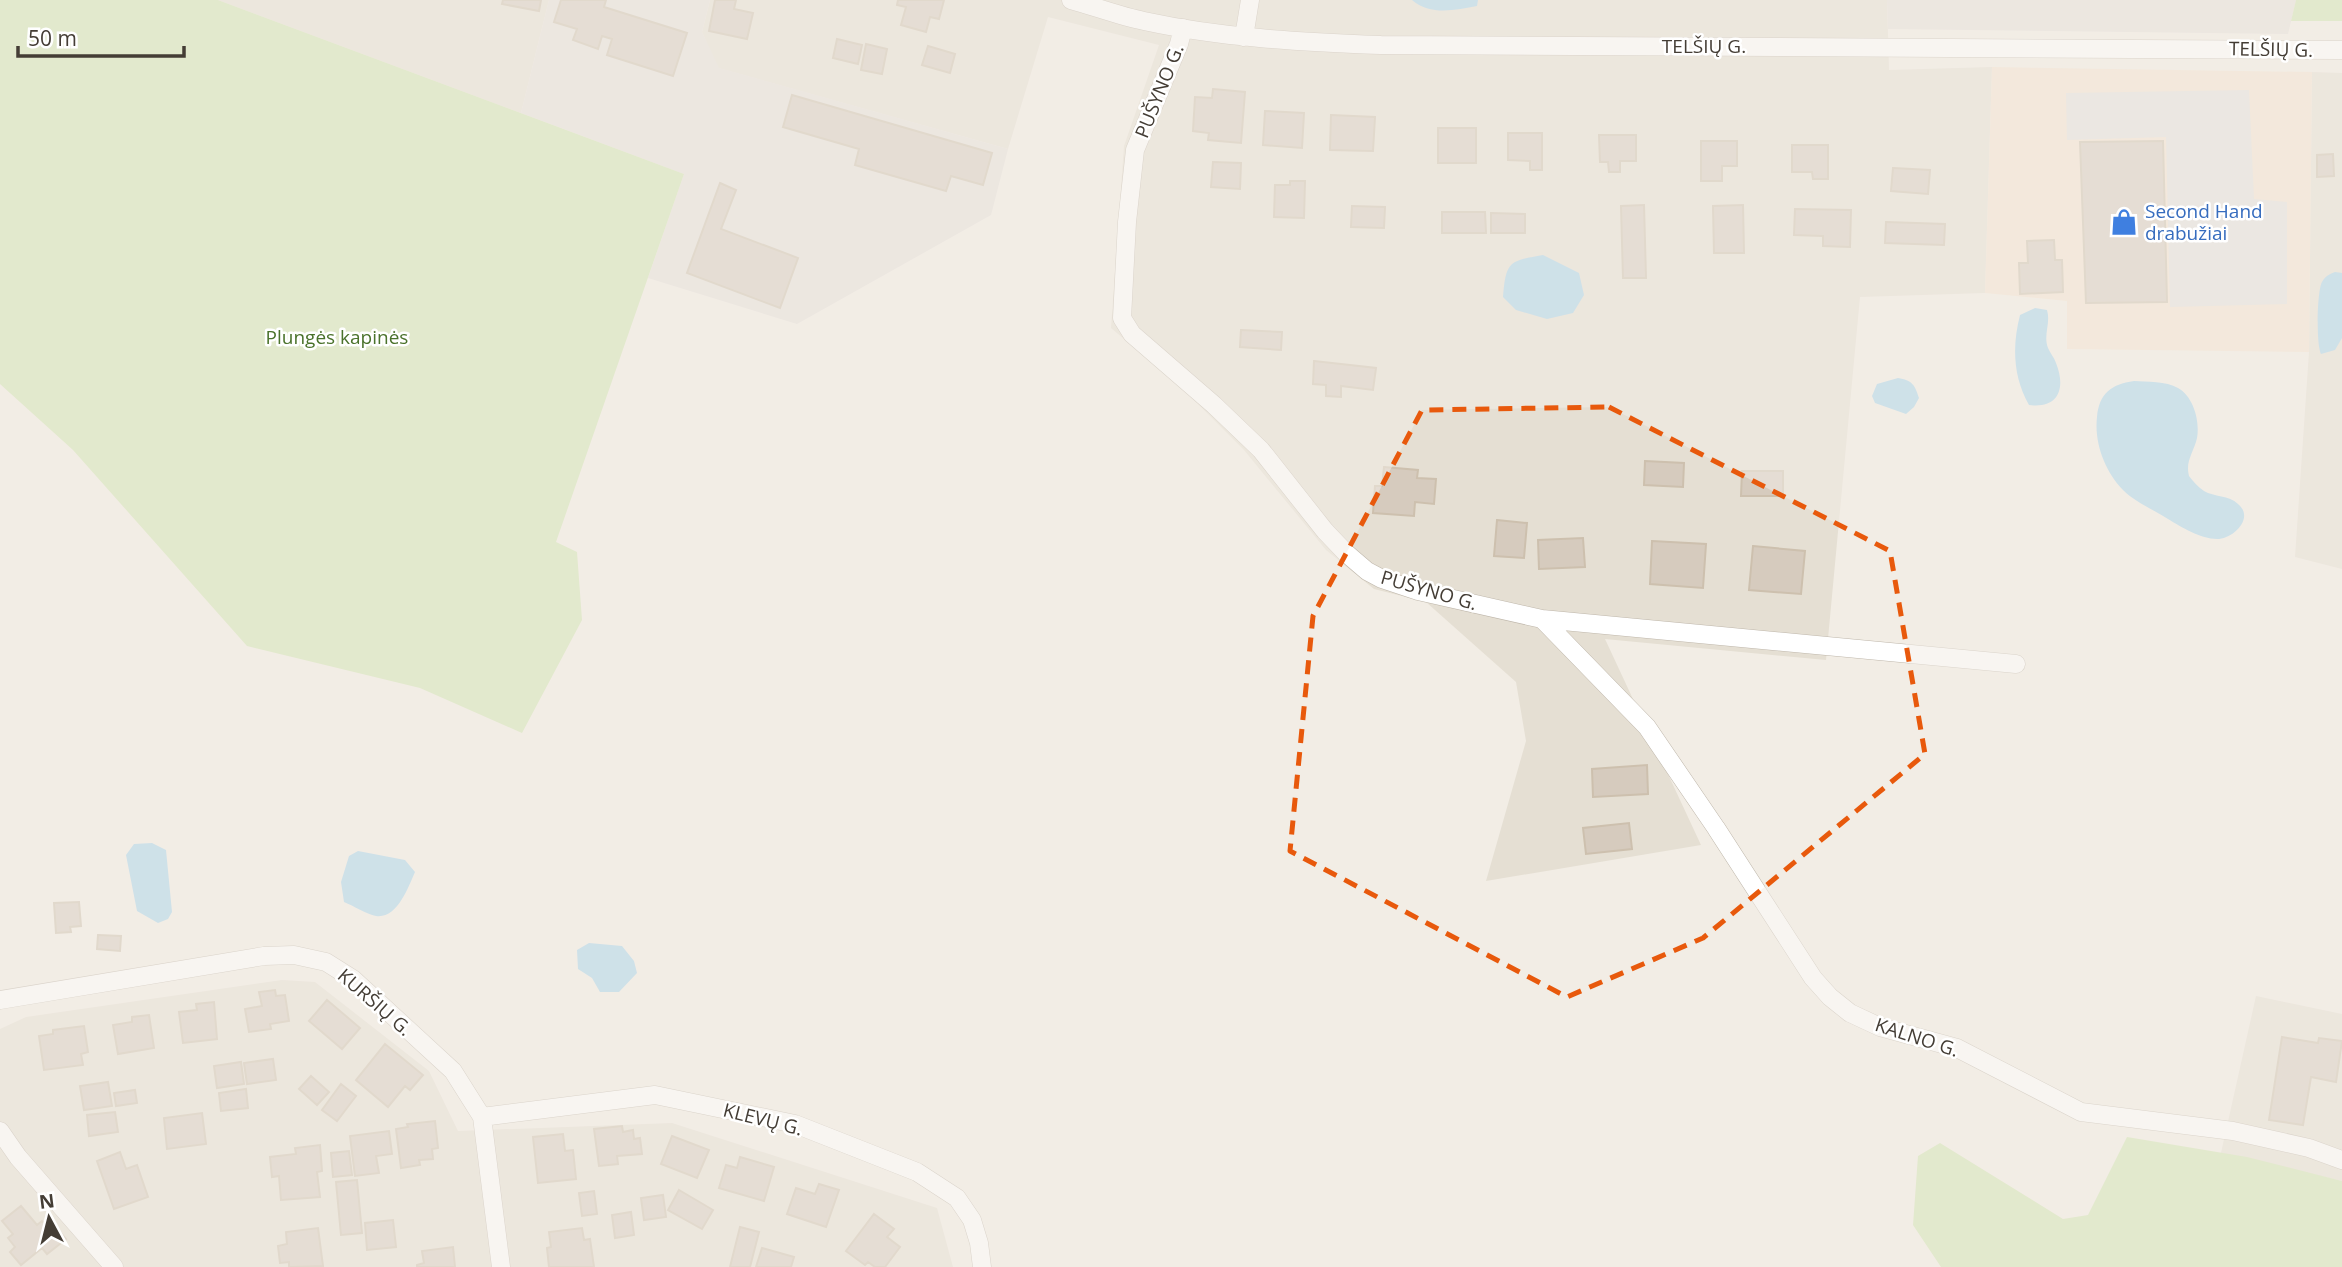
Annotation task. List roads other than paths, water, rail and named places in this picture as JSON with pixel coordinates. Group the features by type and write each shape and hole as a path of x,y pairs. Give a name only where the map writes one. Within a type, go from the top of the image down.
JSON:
{"street":[{"name":"TELŠIŲ G.","path":"1072,0 1142,20 1244,37 1381,45 2342,50"},
{"path":"1244,37 1250,0"},
{"name":"PUŠYNO G.","path":"1183,28 1135,150 1127,222 1122,318 1132,334 1261,450 1325,531 1367,570 1382,579 1418,591 1542,619 2016,664"},
{"name":"KALNO G.","path":"1542,619 1647,727 1813,978 1830,997 1850,1013 1880,1027 1957,1048 2081,1112 2233,1131 2309,1148 2342,1160"},
{"name":"KURŠIŲ G.","path":"0,1000 264,956 293,955 326,962 353,979 453,1071 482,1117 501,1267"},
{"name":"KLEVŲ G.","path":"482,1117 655,1095 795,1124 917,1172 957,1198 972,1220 982,1267"},
{"path":"0,1131 18,1157 114,1267"}],"water":[{"path":"1412,0 1478,0 1477,6 1435,10"},
{"path":"1543,255 1579,273 1584,295 1573,313 1547,319 1516,310 1503,297 1506,276 1511,265 1516,261"},
{"path":"2342,273 2342,338 2335,350 2321,354 2318,329 2320,287 2329,274"},
{"path":"2035,308 2047,310 2047,343 2059,372 2060,388 2058,395 2047,404 2029,405 2017,372 2015,350 2020,315"},
{"path":"1898,378 1912,384 1919,398 1906,414 1875,403 1872,396 1877,384"},
{"path":"2134,381 2168,384 2188,397 2195,410 2198,432 2189,461 2189,476 2204,491 2230,499 2243,510 2240,527 2229,536 2217,539 2185,529 2133,498 2111,474 2097,437 2098,409 2104,396 2113,388"},
{"path":"152,843 166,850 172,912 168,919 158,923 137,911 126,855 134,844"},
{"path":"358,851 405,860 415,872 401,901 390,913 376,916 344,902 341,882 349,856"},
{"path":"589,943 622,946 634,961 637,973 619,992 600,992 592,978 578,969 577,950"}],"place":[{"name":"Second Hand drabužiai","path":"2124,222"}],"park label":[{"name":"Plungės kapinės","path":"337,337"}]}
